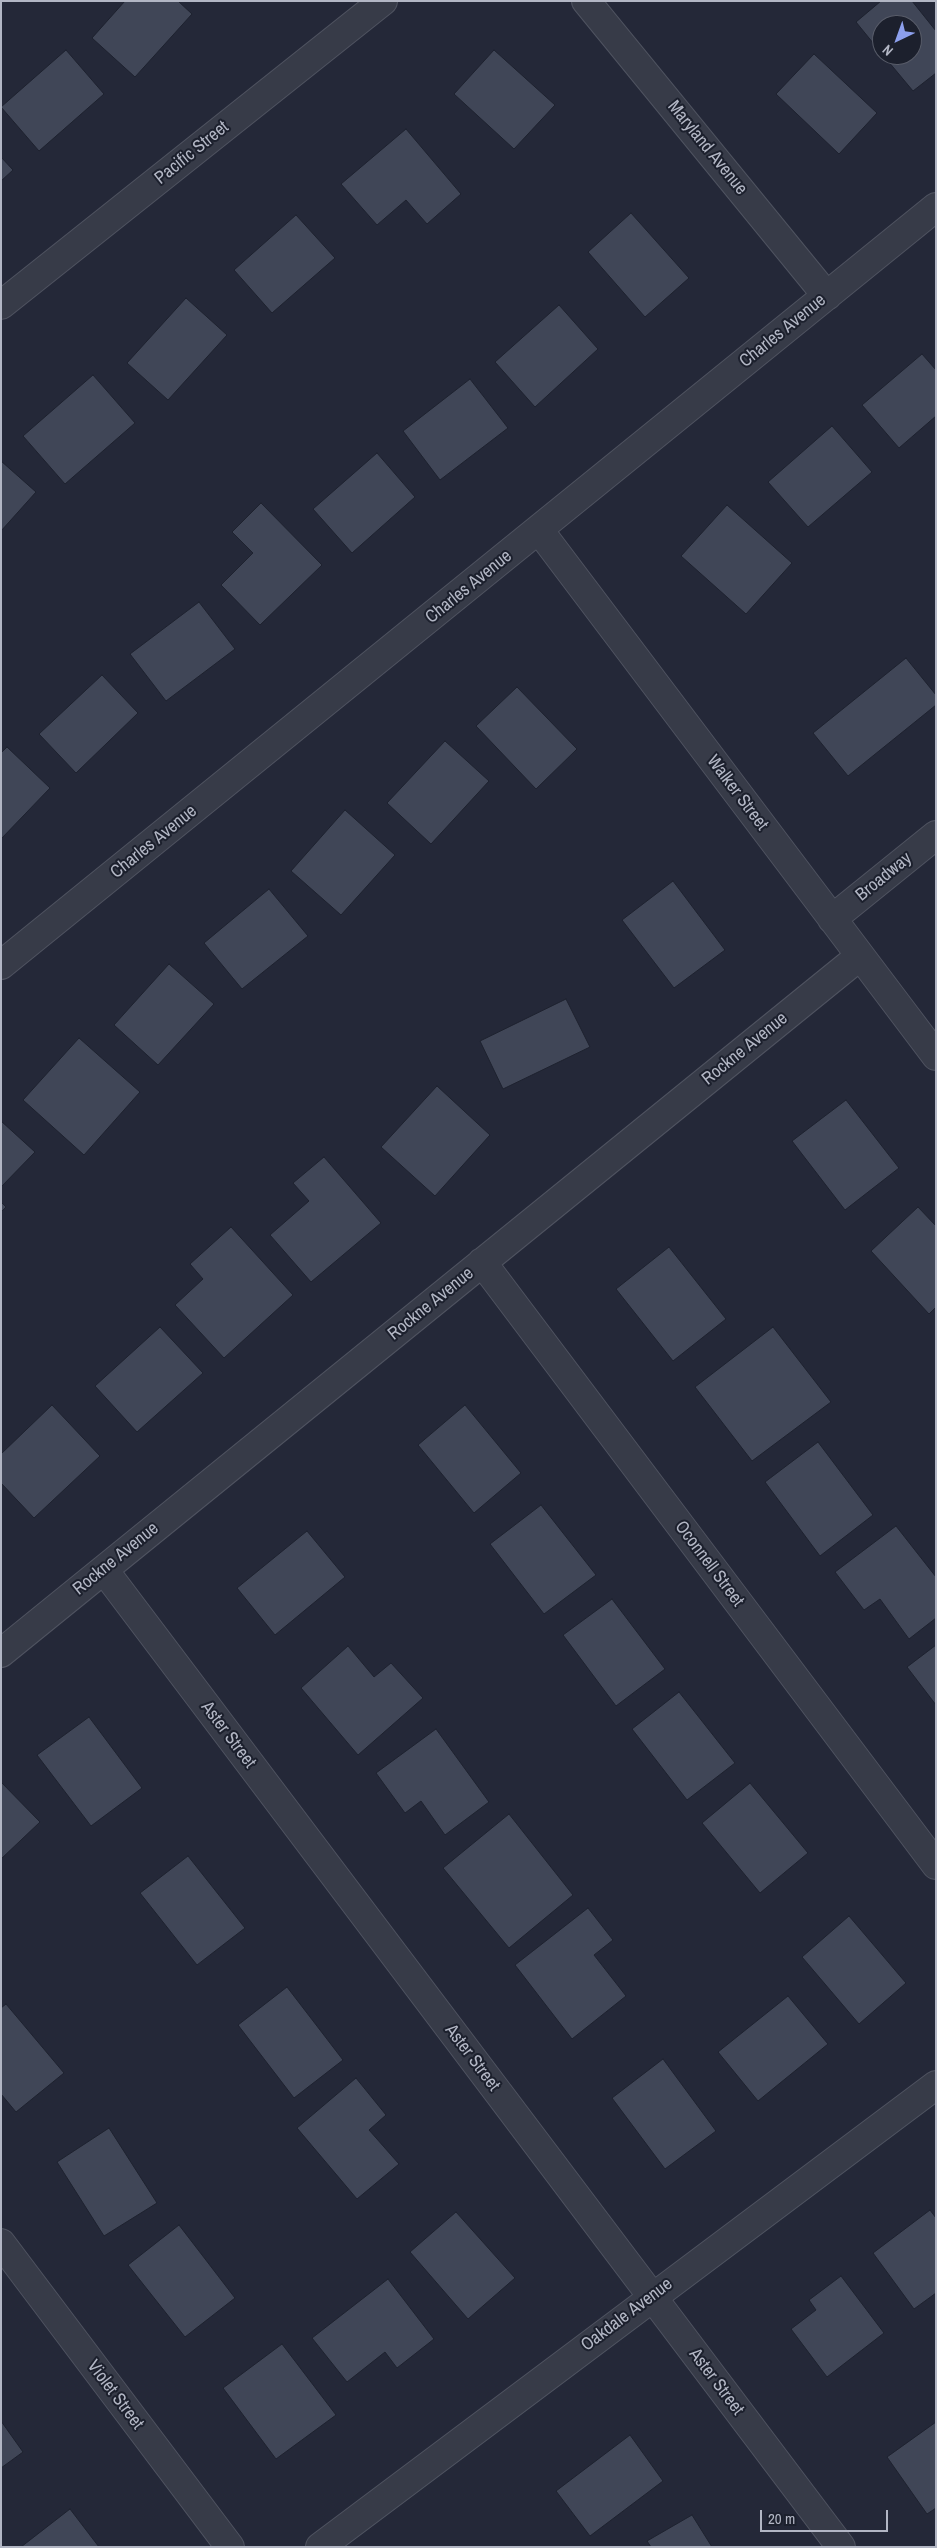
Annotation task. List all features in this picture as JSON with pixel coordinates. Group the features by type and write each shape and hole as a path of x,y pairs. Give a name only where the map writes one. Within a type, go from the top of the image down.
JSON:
{"street":[{"name":"Pacific Street","path":"1,305 383,1"},
{"name":"Maryland Avenue","path":"586,1 827,296"},
{"name":"Charles Avenue","path":"1,965 936,207"},
{"name":"Walker Street","path":"539,530 936,1056"},
{"name":"Broadway","path":"832,919 936,835"},
{"name":"Rockne Avenue","path":"1,1653 860,956"},
{"name":"Oconnell Street","path":"482,1262 936,1865"},
{"name":"Aster Street","path":"104,1570 841,2547"},
{"name":"Oakdale Avenue","path":"320,2547 936,2085"},
{"name":"Violet Street","path":"1,2243 230,2547"}],"building":[{"path":"125,1 178,1 192,14 135,77 92,38"},
{"path":"881,1 912,1 936,31 936,73 913,91 891,65 922,65 922,15 872,15 872,42 856,22"},
{"path":"66,50 104,94 39,151 1,107"},
{"path":"494,50 555,105 514,149 454,94"},
{"path":"814,54 877,113 839,154 776,94"},
{"path":"406,129 461,194 427,224 406,200 377,225 341,184"},
{"path":"1,157 13,170 1,181"},
{"path":"631,213 689,278 645,317 588,252"},
{"path":"296,215 335,258 272,313 234,270"},
{"path":"186,298 227,335 168,400 127,363"},
{"path":"559,305 598,349 535,407 495,362"},
{"path":"922,354 936,370 936,416 899,448 862,405"},
{"path":"93,375 135,423 65,484 23,436"},
{"path":"470,379 508,428 440,480 403,431"},
{"path":"832,426 872,472 808,527 768,482"},
{"path":"377,453 415,497 352,553 313,509"},
{"path":"1,461 36,492 1,531"},
{"path":"261,503 322,565 260,625 221,585 253,553 232,532"},
{"path":"727,505 792,563 746,614 681,556"},
{"path":"199,602 235,649 166,701 130,654"},
{"path":"906,658 936,695 936,705 848,776 813,733"},
{"path":"102,675 138,713 76,773 39,734"},
{"path":"517,687 577,749 536,789 476,726"},
{"path":"445,741 489,781 431,844 387,803"},
{"path":"7,747 50,788 1,839 1,753"},
{"path":"345,810 395,855 341,915 291,871"},
{"path":"673,881 725,950 674,988 622,920"},
{"path":"269,889 308,936 242,989 204,943"},
{"path":"169,964 214,1004 158,1065 114,1025"},
{"path":"566,999 590,1047 503,1089 480,1041"},
{"path":"79,1038 140,1092 84,1155 23,1100"},
{"path":"437,1086 490,1135 435,1196 381,1147"},
{"path":"846,1100 899,1168 845,1210 792,1141"},
{"path":"1,1121 35,1152 1,1187"},
{"path":"324,1157 381,1223 311,1282 270,1235 309,1201 293,1183"},
{"path":"1,1202 6,1207 1,1212"},
{"path":"918,1207 936,1226 936,1307 929,1314 871,1251"},
{"path":"231,1227 293,1295 224,1358 175,1305 203,1279 190,1264"},
{"path":"669,1247 726,1319 673,1361 616,1289"},
{"path":"160,1327 203,1373 137,1432 95,1386"},
{"path":"773,1327 831,1402 752,1461 695,1387"},
{"path":"52,1405 100,1456 34,1518 1,1483 1,1454"},
{"path":"465,1405 521,1473 474,1513 418,1445"},
{"path":"818,1442 873,1515 820,1556 765,1482"},
{"path":"541,1505 596,1575 544,1614 490,1544"},
{"path":"896,1526 936,1577 936,1618 909,1639 880,1599 864,1610 835,1572"},
{"path":"307,1531 345,1577 275,1635 237,1588"},
{"path":"612,1599 665,1669 616,1706 563,1635"},
{"path":"936,1645 936,1705 907,1667"},
{"path":"348,1646 374,1677 391,1663 423,1698 358,1755 301,1688"},
{"path":"679,1692 735,1763 687,1800 632,1729"},
{"path":"89,1717 142,1788 91,1826 37,1755"},
{"path":"436,1729 489,1802 445,1835 421,1801 405,1813 376,1773"},
{"path":"1,1782 40,1822 1,1859"},
{"path":"750,1783 808,1853 760,1893 702,1823"},
{"path":"509,1814 573,1895 509,1948 443,1868"},
{"path":"188,1856 245,1928 197,1965 140,1893"},
{"path":"588,1908 613,1940 594,1955 626,1996 572,2039 515,1965"},
{"path":"849,1916 906,1983 859,2024 802,1957"},
{"path":"287,1987 343,2060 294,2098 238,2025"},
{"path":"788,1996 828,2044 758,2101 718,2052"},
{"path":"6,2004 64,2073 16,2112 1,2094 1,2008"},
{"path":"663,2059 716,2131 665,2169 612,2098"},
{"path":"356,2078 386,2115 369,2130 399,2164 357,2199 297,2128"},
{"path":"109,2128 157,2203 104,2236 57,2162"},
{"path":"930,2210 936,2218 936,2293 914,2309 873,2253"},
{"path":"456,2212 515,2278 468,2319 410,2252"},
{"path":"179,2225 235,2298 185,2337 128,2265"},
{"path":"841,2276 884,2333 827,2377 791,2329 816,2310 809,2300"},
{"path":"388,2279 434,2339 397,2368 385,2352 347,2382 312,2338"},
{"path":"282,2344 336,2415 276,2459 223,2388"},
{"path":"1,2421 23,2452 1,2468"},
{"path":"936,2422 936,2508 927,2514 887,2457"},
{"path":"630,2435 663,2481 590,2536 556,2491"},
{"path":"70,2509 99,2547 21,2547"},
{"path":"692,2515 712,2547 651,2547 647,2541"}]}
